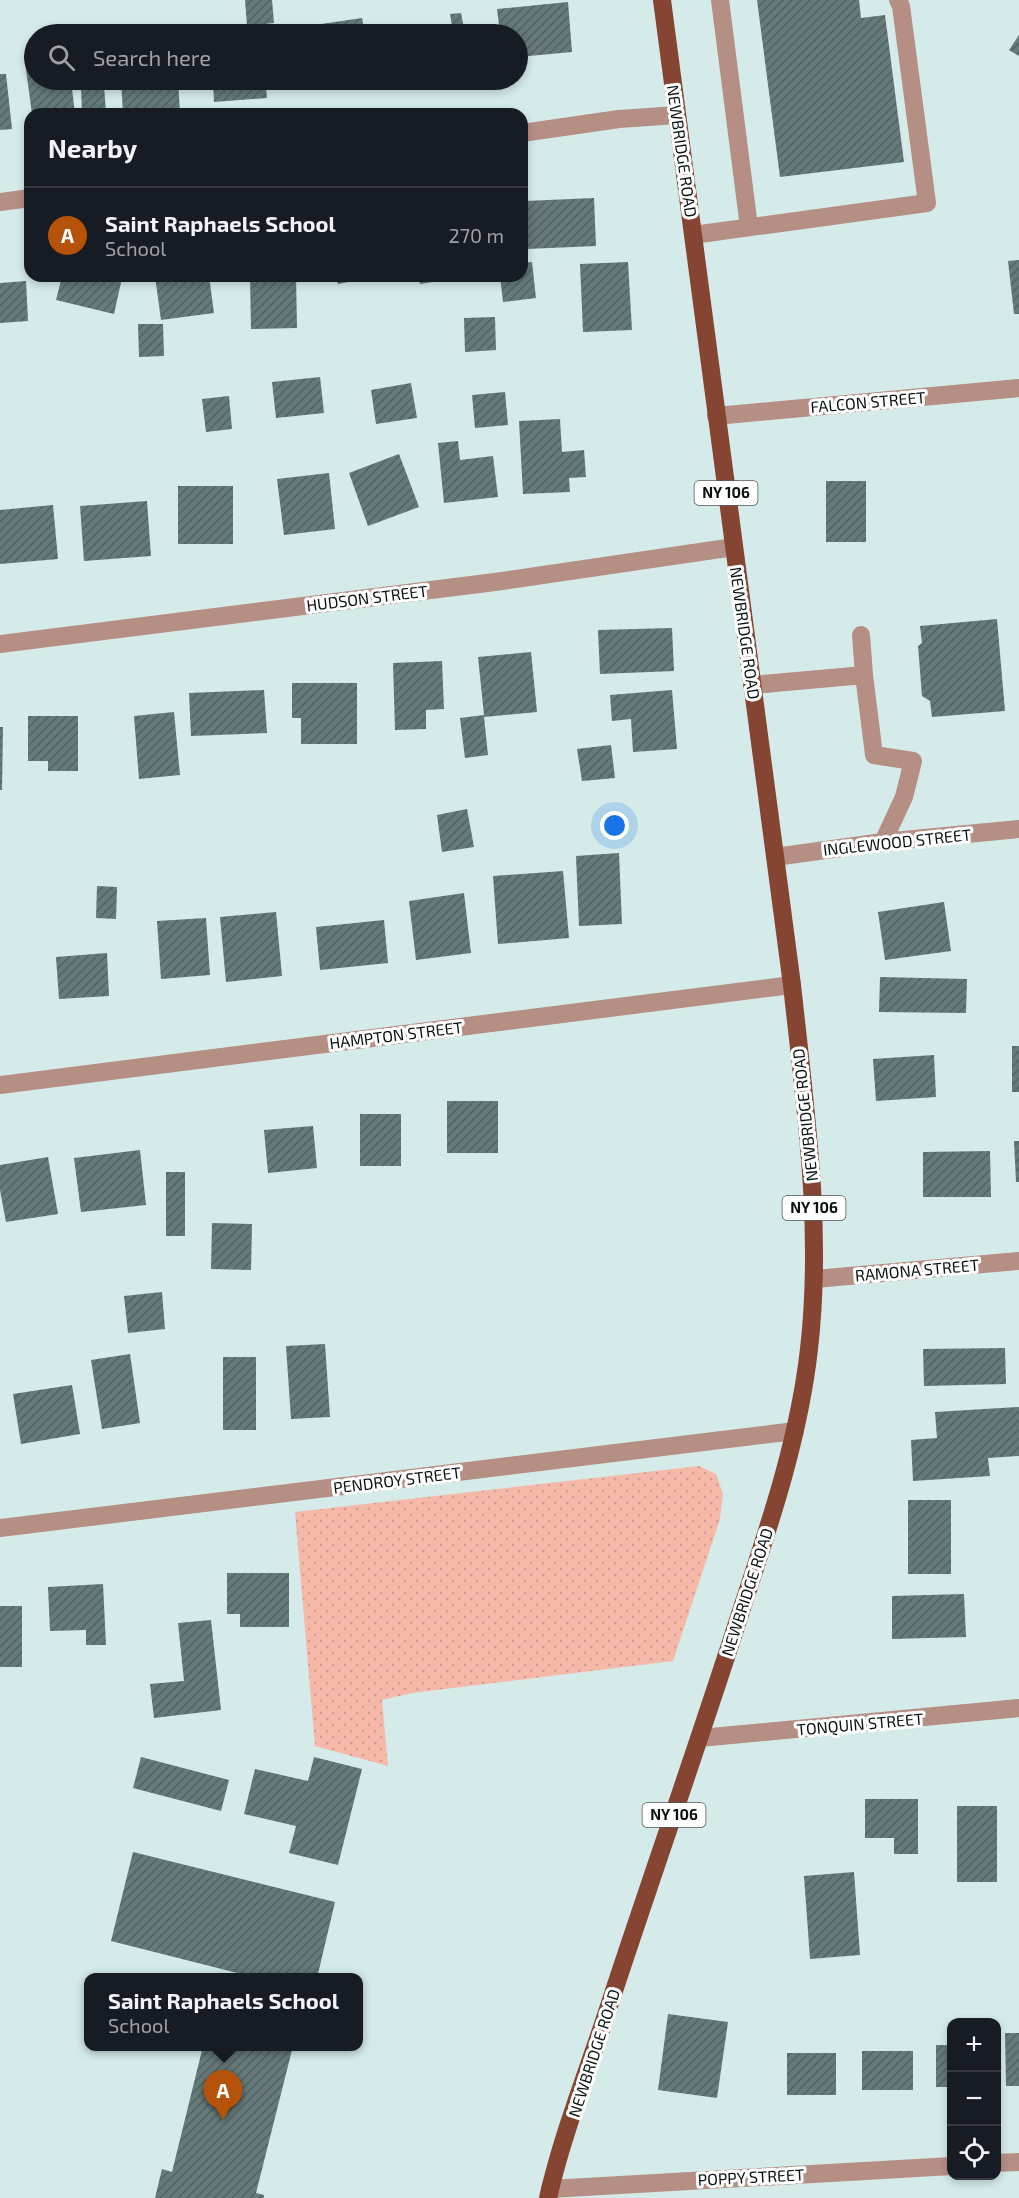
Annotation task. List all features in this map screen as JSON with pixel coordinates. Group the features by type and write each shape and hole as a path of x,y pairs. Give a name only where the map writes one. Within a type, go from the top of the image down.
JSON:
{"main road":[{"name":"NEWBRIDGE ROAD","path":"549,2193 766,1536 795,1431 809,1353 815,1280 810,1148 792,985 662,0"}],"street":[{"path":"720,0 750,227"},
{"path":"693,235 927,203 901,6 898,0"},
{"path":"528,132 619,119 677,116"},
{"path":"0,202 24,199"},
{"name":"FALCON STREET","path":"717,416 1019,388"},
{"name":"HUDSON STREET","path":"0,644 495,582 734,547"},
{"path":"861,635 874,754 913,761 904,797 883,842"},
{"path":"752,685 864,675"},
{"name":"INGLEWOOD STREET","path":"775,857 883,842 1019,830"},
{"name":"HAMPTON STREET","path":"0,1085 792,985"},
{"name":"RAMONA STREET","path":"815,1280 1019,1261"},
{"name":"PENDROY STREET","path":"0,1528 795,1431"},
{"name":"TONQUIN STREET","path":"700,1738 1019,1708"},
{"path":"1001,2163 1019,2162"},
{"name":"POPPY STREET","path":"549,2193 947,2166"}],"shaded area":[{"path":"699,1466 716,1474 723,1494 720,1519 673,1661 412,1693 382,1700 388,1766 315,1746 295,1512"}],"building":[{"path":"245,0 272,0 274,23 247,24"},
{"path":"757,0 859,0 861,18 885,15 904,162 780,177"},
{"path":"568,2 572,52 528,56 528,24 499,24 497,9"},
{"path":"461,13 463,24 452,24 450,14"},
{"path":"362,18 363,24 321,24"},
{"path":"1019,35 1019,56 1009,50"},
{"path":"0,74 6,74 12,129 0,130"},
{"path":"29,90 72,90 74,108 31,108"},
{"path":"81,90 104,90 106,108 82,108"},
{"path":"122,90 179,90 180,108 123,108"},
{"path":"213,90 266,90 267,98 214,102"},
{"path":"594,198 596,246 528,249 528,201"},
{"path":"1019,260 1019,314 1014,314 1008,261"},
{"path":"528,262 532,262 536,298 503,302 501,282 528,282"},
{"path":"628,262 632,330 583,332 580,264"},
{"path":"26,282 28,321 0,323 0,283"},
{"path":"60,282 121,282 114,314 56,300"},
{"path":"156,282 210,282 214,313 161,320"},
{"path":"250,282 296,282 297,328 251,329"},
{"path":"495,317 496,350 465,352 464,318"},
{"path":"138,324 163,324 164,356 139,357"},
{"path":"320,377 324,413 276,418 272,382"},
{"path":"411,383 417,418 376,424 371,390"},
{"path":"505,392 508,425 475,428 472,395"},
{"path":"229,396 232,429 206,432 202,399"},
{"path":"560,419 562,452 584,450 586,477 569,478 570,492 523,494 519,421"},
{"path":"458,441 460,460 493,456 498,497 444,503 438,443"},
{"path":"399,454 419,507 368,526 349,473"},
{"path":"329,473 335,529 284,535 277,479"},
{"path":"826,481 866,481 866,542 826,542"},
{"path":"178,486 233,486 233,544 178,544"},
{"path":"147,501 151,556 84,561 80,506"},
{"path":"53,505 58,559 0,564 0,510"},
{"path":"997,619 1005,711 932,717 930,701 922,696 918,646 922,643 920,626"},
{"path":"672,628 674,671 600,674 598,630"},
{"path":"531,652 537,712 484,717 488,755 465,758 460,718 484,715 478,657"},
{"path":"442,661 444,709 426,710 426,729 395,730 393,663"},
{"path":"292,683 357,683 357,744 301,744 301,718 292,718"},
{"path":"264,690 267,733 191,736 189,693"},
{"path":"672,690 677,749 633,752 631,719 612,721 610,695"},
{"path":"174,712 180,775 139,779 134,716"},
{"path":"28,716 78,716 78,771 48,771 48,761 28,761"},
{"path":"0,727 3,727 2,790 0,790"},
{"path":"611,745 615,778 582,781 577,749"},
{"path":"467,809 474,847 442,852 437,815"},
{"path":"619,853 622,924 579,926 576,856"},
{"path":"563,871 569,938 498,944 493,876"},
{"path":"97,886 117,887 116,919 96,918"},
{"path":"464,893 471,953 416,960 409,901"},
{"path":"944,902 951,951 885,960 878,912"},
{"path":"276,912 282,976 226,982 220,917"},
{"path":"206,918 210,975 161,979 157,921"},
{"path":"384,920 388,963 320,970 316,927"},
{"path":"107,953 109,996 59,999 56,957"},
{"path":"880,977 967,979 966,1013 879,1012"},
{"path":"1012,1046 1019,1046 1019,1092 1012,1092"},
{"path":"934,1055 936,1097 876,1101 873,1059"},
{"path":"447,1101 498,1101 498,1153 447,1153"},
{"path":"360,1114 401,1114 401,1166 360,1166"},
{"path":"313,1126 317,1168 268,1173 264,1130"},
{"path":"1014,1141 1019,1141 1019,1182 1016,1182"},
{"path":"140,1150 146,1205 81,1212 74,1158"},
{"path":"990,1151 991,1197 923,1197 923,1152"},
{"path":"48,1157 58,1214 6,1222 0,1190 0,1165"},
{"path":"166,1172 185,1172 185,1236 166,1236"},
{"path":"212,1223 252,1224 251,1270 211,1269"},
{"path":"162,1292 165,1329 128,1333 124,1296"},
{"path":"325,1344 330,1417 291,1419 286,1346"},
{"path":"1005,1348 1006,1384 924,1386 923,1349"},
{"path":"130,1354 140,1423 102,1429 91,1360"},
{"path":"223,1357 256,1357 256,1430 223,1430"},
{"path":"72,1385 80,1434 21,1444 13,1394"},
{"path":"1019,1407 1019,1456 988,1458 990,1476 913,1481 911,1440 937,1438 935,1412"},
{"path":"908,1500 951,1500 951,1574 908,1574"},
{"path":"227,1573 289,1573 289,1627 240,1627 240,1614 227,1614"},
{"path":"103,1584 106,1645 86,1645 86,1630 50,1631 48,1587"},
{"path":"964,1594 966,1637 892,1639 892,1596"},
{"path":"0,1606 22,1606 22,1667 0,1667"},
{"path":"211,1620 221,1710 154,1718 150,1684 184,1681 178,1623"},
{"path":"141,1757 229,1780 221,1811 133,1788"},
{"path":"314,1757 362,1769 338,1865 289,1853 296,1826 244,1814 255,1769 308,1781"},
{"path":"865,1799 918,1799 918,1854 894,1854 894,1838 865,1838"},
{"path":"957,1806 997,1806 997,1882 957,1882"},
{"path":"133,1852 335,1902 318,1973 237,1973 111,1941"},
{"path":"854,1872 860,1955 810,1959 804,1876"},
{"path":"668,2014 728,2022 717,2098 658,2090"},
{"path":"1005,2033 1019,2033 1019,2086 1006,2086"},
{"path":"936,2045 947,2045 947,2087 936,2087"},
{"path":"202,2051 292,2051 256,2193 264,2195 264,2198 155,2198 162,2169 172,2172"},
{"path":"862,2051 913,2051 913,2090 862,2090"},
{"path":"787,2053 836,2053 836,2095 787,2095"}],"place":[{"name":"Saint Raphaels School","path":"223,2120"}]}
